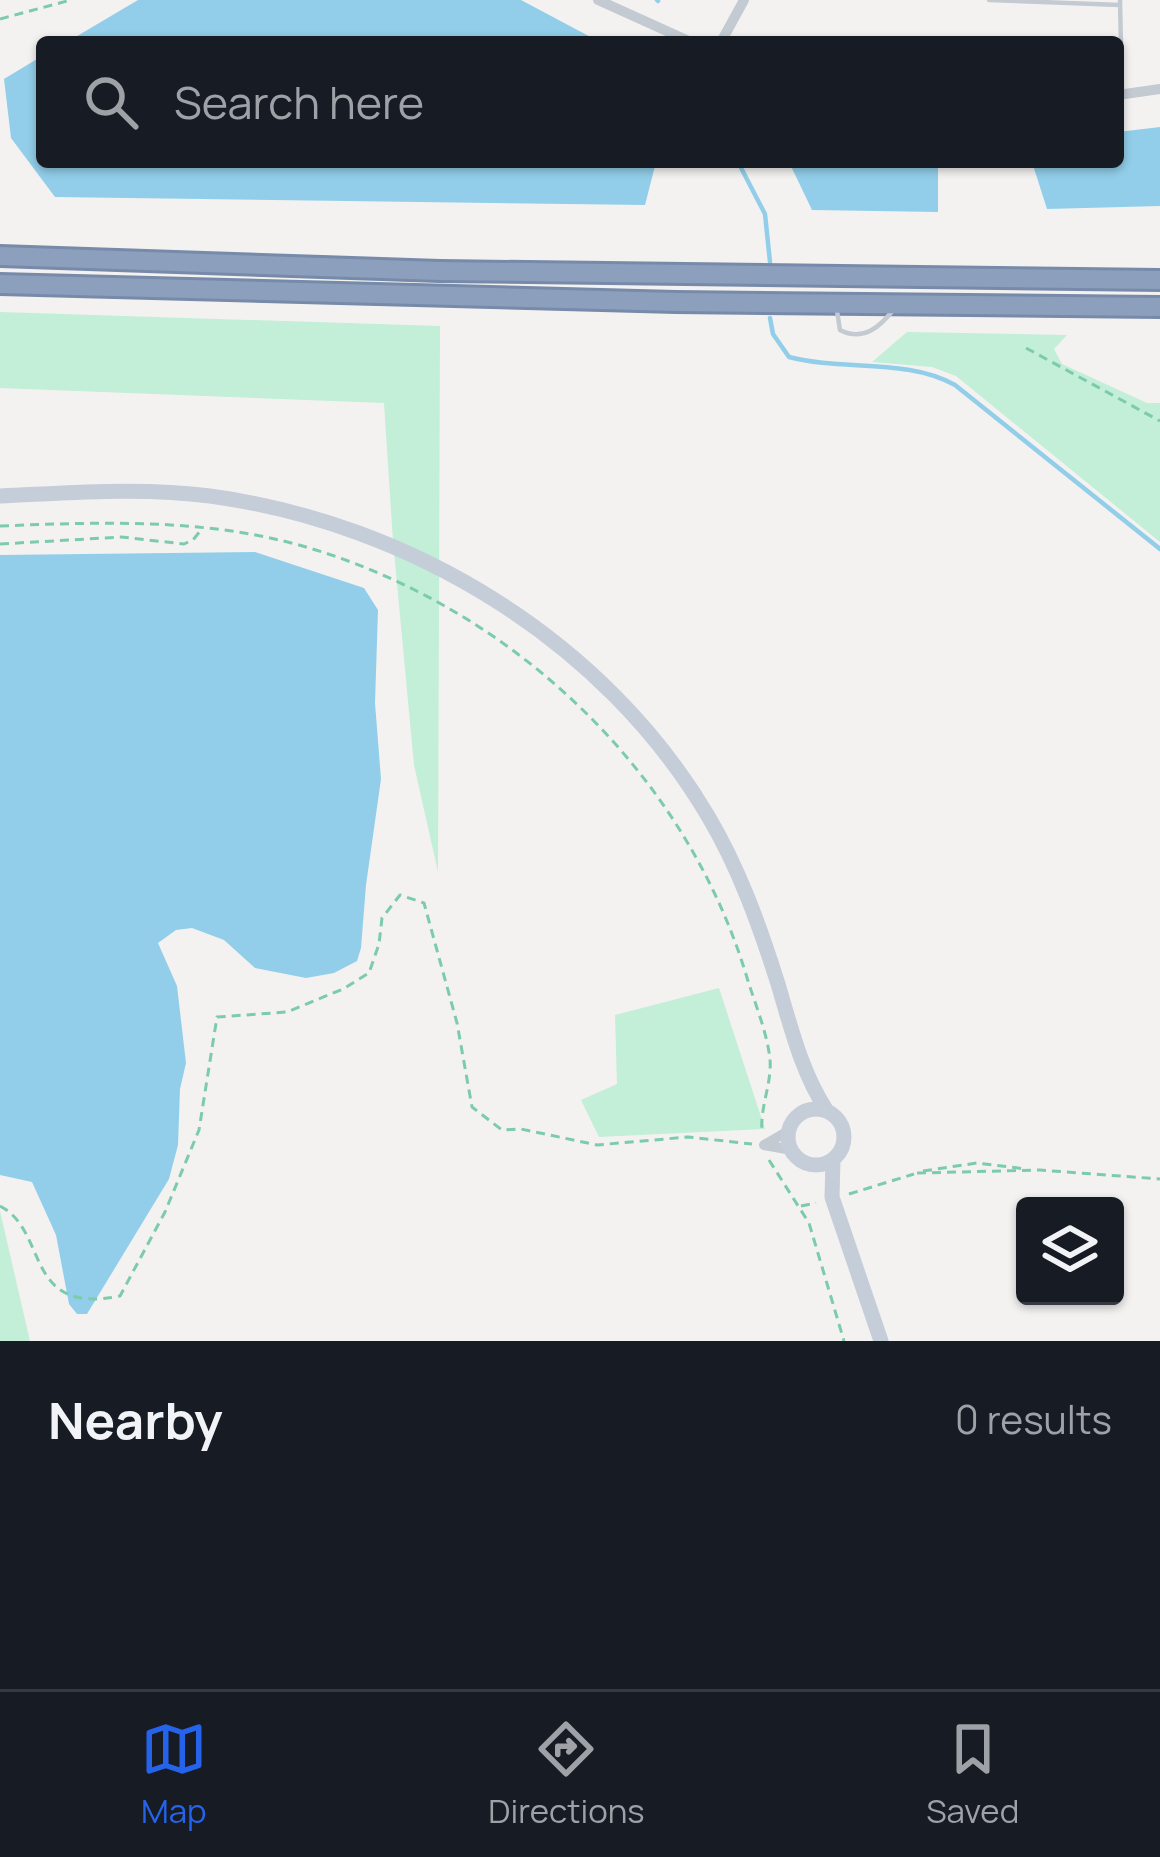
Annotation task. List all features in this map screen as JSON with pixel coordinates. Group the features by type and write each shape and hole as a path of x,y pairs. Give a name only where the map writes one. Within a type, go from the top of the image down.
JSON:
{"highway":[{"path":"0,256 464,271 1160,280"},
{"path":"0,284 1160,307"}],"main road":[{"path":"0,496 153,491 254,504 313,518 379,540 456,577 508,608 602,685 672,765 708,815 743,885 806,1076 844,1134 842,1148 833,1160 832,1198"},
{"path":"806,1076 804,1112 790,1130 792,1150 810,1164 832,1198 881,1341"},
{"path":"804,1112 827,1112"},
{"path":"810,1164 833,1160"}],"street":[{"path":"598,0 678,36"},
{"path":"724,36 744,0"},
{"path":"1124,94 1160,89"},
{"path":"765,1146 790,1130"},
{"path":"765,1146 792,1150"}],"lane":[{"path":"988,0 1120,3 1120,36"},
{"path":"838,277 840,330 849,334 873,331 898,304"}],"path":[{"path":"0,20 70,0"},
{"path":"1026,348 1160,421"},
{"path":"0,526 152,522 203,526 305,547 407,585 506,643 564,692 616,745 680,829 716,893 742,959 770,1058 761,1112 765,1146 780,1183 800,1207 817,1244 844,1341"},
{"path":"0,544 121,537 184,544 200,535 203,526"},
{"path":"0,1206 14,1213 36,1260 59,1290 94,1301 119,1296 165,1212 200,1130 217,1017 287,1012 369,973 382,919 400,895 424,903 457,1022 472,1107 502,1130 521,1129 597,1145 688,1138 765,1146"},
{"path":"800,1207 917,1173 1040,1170 1160,1179"}],"green space":[{"path":"0,312 440,326 438,872 414,765 384,403 0,388"},
{"path":"907,332 1067,335 1054,349 1062,364 1147,403 1160,403 1160,542 956,376 932,367 872,362"},
{"path":"719,988 765,1129 599,1137 581,1100 617,1084 615,1015"},
{"path":"0,1211 30,1341 0,1341"}],"water":[{"path":"138,0 521,0 589,36 77,36"},
{"path":"36,60 36,168 654,168 645,205 55,197 11,138 4,79"},
{"path":"1160,127 1160,206 1047,209 1034,168 1124,168 1124,131"},
{"path":"792,168 938,168 938,212 812,210"},
{"path":"255,552 364,588 378,610 375,703 381,779 361,948 357,961 334,973 306,978 255,968 224,940 192,928 176,930 158,943 177,986 186,1063 178,1145 169,1179 87,1314 77,1314 69,1304 56,1235 32,1182 0,1175 0,555"}],"waterway":[{"path":"741,168 765,214 770,262"},
{"path":"770,318 773,334 789,357 916,371 955,385 1160,549"}]}
